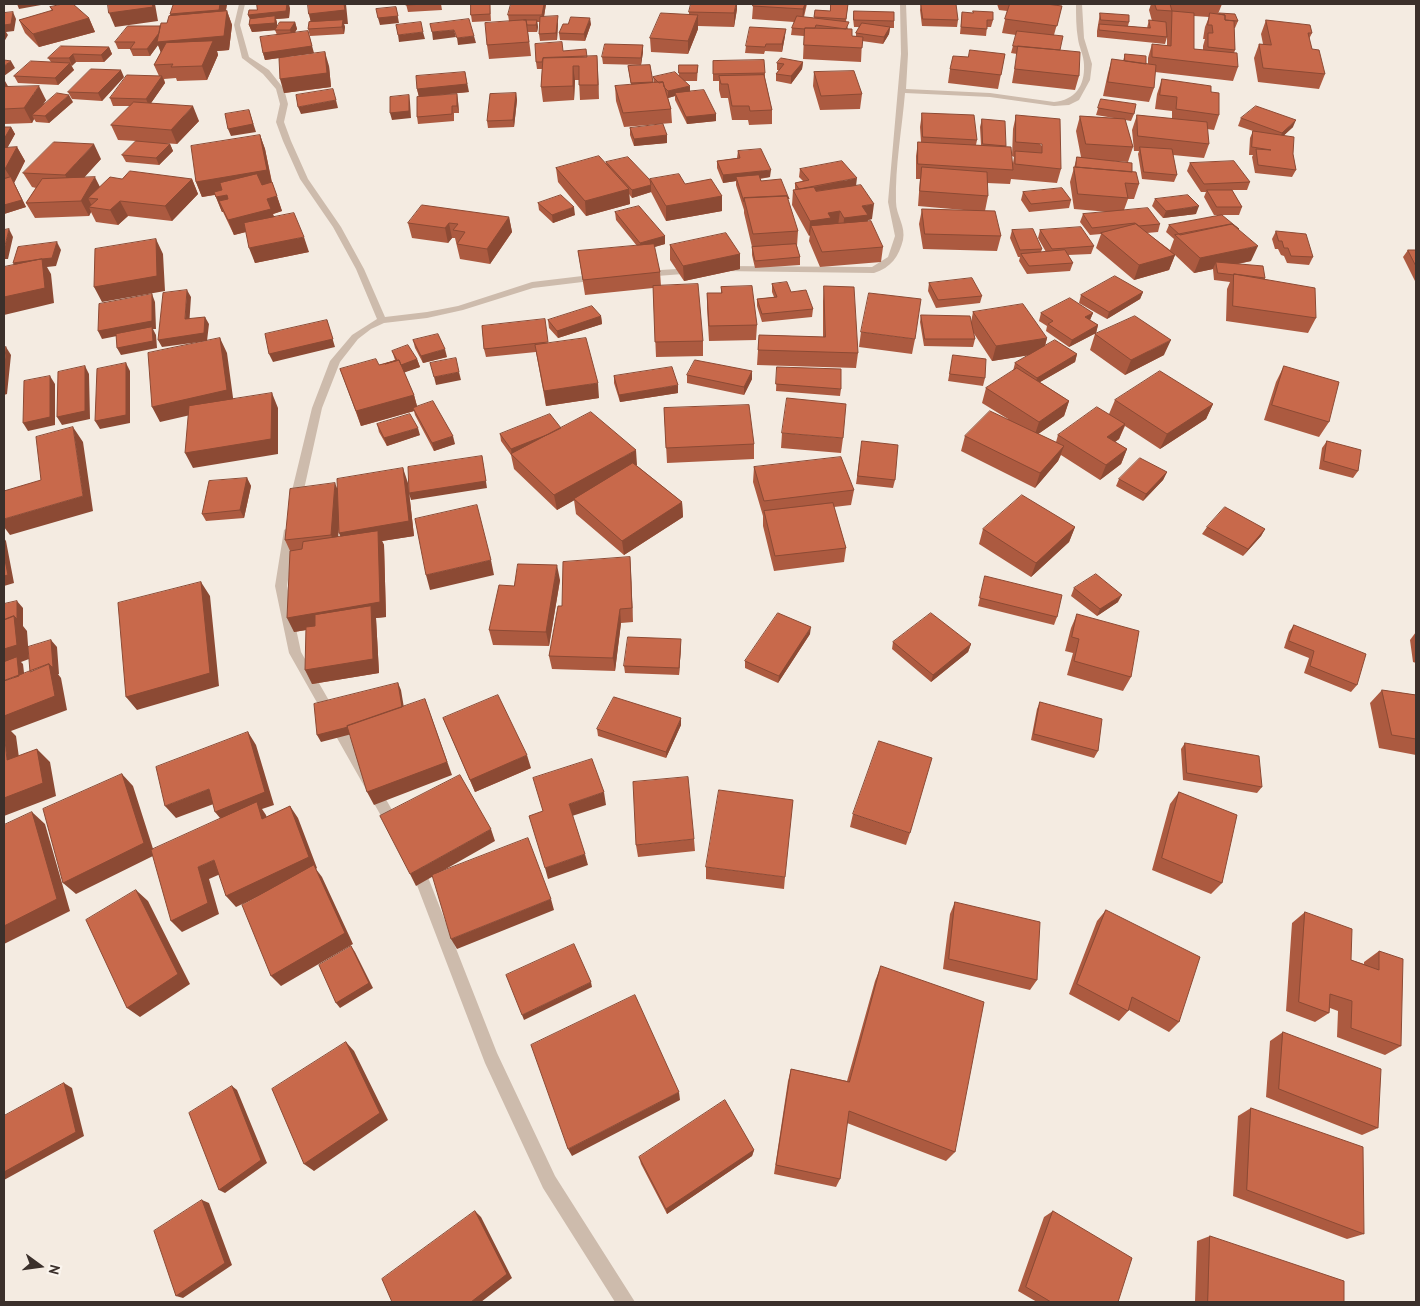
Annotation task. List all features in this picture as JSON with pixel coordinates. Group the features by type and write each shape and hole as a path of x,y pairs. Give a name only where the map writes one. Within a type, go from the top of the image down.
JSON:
{"street":[{"path":"242,4 236,25 246,58 266,72 280,89 284,104 280,122 287,141 304,179 337,227 360,269 382,320"},
{"path":"634,274 739,268 874,270 888,263 895,253 899,232 892,204 894,160 903,91 905,25 903,4"},
{"path":"903,91 990,95 1054,104 1066,103 1076,98 1086,80 1088,64 1081,38 1080,4"},
{"path":"401,838 295,653 280,586 296,499 317,408 335,361 344,348 362,332 382,320 460,308 532,285 610,276"},
{"path":"411,854 491,1057 549,1182 626,1302"}],"building":[{"path":"73,4 89,18 33,34 19,20 53,10 50,7"},
{"path":"108,4 152,4 153,7 109,13"},
{"path":"220,4 219,10 170,14 173,5"},
{"path":"257,4 287,4 286,11 248,15 249,10 257,10"},
{"path":"308,4 344,4 345,10 309,14"},
{"path":"471,4 490,4 490,14 471,15"},
{"path":"511,4 544,4 542,15 508,15"},
{"path":"691,4 736,4 734,13 689,12"},
{"path":"753,4 805,4 803,9 753,6"},
{"path":"831,4 848,4 846,19 814,17 815,10 830,11"},
{"path":"921,4 956,4 958,20 923,19"},
{"path":"1010,4 1062,6 1057,26 1005,19"},
{"path":"1155,4 1170,4 1172,11 1157,10"},
{"path":"396,7 398,16 378,18 376,9"},
{"path":"227,11 224,36 157,42 161,23 167,23 169,16"},
{"path":"854,11 894,12 894,21 854,20"},
{"path":"973,11 993,12 993,20 987,20 987,29 961,27 962,12 973,13"},
{"path":"1172,11 1194,13 1194,49 1237,53 1238,67 1152,57 1152,44 1171,46"},
{"path":"13,12 11,24 4,25 4,13"},
{"path":"661,13 698,15 688,41 650,38"},
{"path":"1100,13 1129,15 1129,22 1101,20"},
{"path":"1210,13 1225,15 1225,20 1234,21 1235,50 1208,47 1208,33 1213,33 1212,25 1208,25"},
{"path":"1219,13 1235,14 1238,21 1225,20 1225,15"},
{"path":"275,16 275,23 249,25 250,19"},
{"path":"558,16 556,33 539,34 540,17"},
{"path":"797,16 849,22 846,29 816,25 815,28 792,28"},
{"path":"571,17 590,18 584,34 559,33 563,24 568,24"},
{"path":"469,19 474,36 457,38 454,30 432,32 430,24"},
{"path":"343,20 342,27 308,29 309,22"},
{"path":"526,20 537,20 536,25 527,25"},
{"path":"526,20 529,42 487,45 485,23"},
{"path":"1149,20 1166,22 1167,37 1099,30 1099,24 1150,28"},
{"path":"1266,20 1310,25 1312,33 1308,33 1312,49 1319,50 1325,74 1263,68 1259,44 1271,45"},
{"path":"280,22 295,22 290,30 275,30"},
{"path":"421,22 423,32 398,35 396,25"},
{"path":"862,23 890,27 884,37 856,33"},
{"path":"128,26 160,26 159,33 147,49 130,49 135,42 115,42"},
{"path":"750,27 786,29 782,44 766,44 765,47 746,46"},
{"path":"805,28 852,29 852,36 863,37 862,48 804,45"},
{"path":"308,31 312,46 263,53 260,37"},
{"path":"1017,31 1063,36 1060,50 1013,46"},
{"path":"213,41 202,66 171,67 173,64 154,65 166,43"},
{"path":"562,42 563,51 586,49 587,57 543,58 542,62 536,62 535,44"},
{"path":"605,44 643,45 641,58 602,57"},
{"path":"61,46 109,47 101,55 73,54 69,58 48,58"},
{"path":"1018,46 1080,52 1079,76 1015,69"},
{"path":"970,50 1005,54 1001,75 950,69 953,56 968,57"},
{"path":"325,52 327,73 280,79 279,58"},
{"path":"1125,54 1146,56 1146,64 1125,61"},
{"path":"597,56 598,85 579,85 579,66 573,66 573,86 541,87 543,58"},
{"path":"781,58 803,62 791,76 776,74 784,64 777,63"},
{"path":"1112,59 1156,65 1154,88 1108,82"},
{"path":"4,60 11,61 4,66"},
{"path":"764,60 765,73 713,74 713,61"},
{"path":"31,61 70,63 55,78 14,76"},
{"path":"650,65 653,82 631,83 628,66"},
{"path":"679,65 698,65 697,73 679,73"},
{"path":"91,69 121,70 98,93 68,92"},
{"path":"854,71 862,94 821,96 814,72"},
{"path":"465,72 467,84 417,89 416,76"},
{"path":"675,72 690,86 668,91 664,87 663,82 659,83 653,77"},
{"path":"127,75 162,76 146,99 110,98"},
{"path":"764,75 772,110 750,111 749,106 732,106 728,84 721,84 719,76"},
{"path":"1162,79 1211,86 1211,92 1219,93 1219,115 1176,109 1177,97 1160,95"},
{"path":"663,82 671,109 623,113 615,86"},
{"path":"39,86 24,108 4,109 4,87"},
{"path":"333,89 336,100 298,107 296,95"},
{"path":"704,90 716,114 686,117 675,93"},
{"path":"57,93 69,95 45,116 32,115"},
{"path":"516,93 513,120 487,121 490,94"},
{"path":"457,94 457,106 452,106 452,114 417,117 417,97"},
{"path":"409,95 409,111 390,113 390,97"},
{"path":"1101,99 1136,104 1134,114 1098,108"},
{"path":"134,102 193,106 171,130 111,125"},
{"path":"1256,106 1296,120 1282,133 1241,118"},
{"path":"249,110 253,124 228,129 225,114"},
{"path":"922,113 974,115 977,140 923,137"},
{"path":"1016,115 1060,119 1061,169 1015,164 1015,151 1042,153 1042,144 1016,142"},
{"path":"1137,115 1207,122 1209,144 1138,136"},
{"path":"1080,116 1125,119 1133,147 1086,144"},
{"path":"982,119 1005,121 1006,146 983,144"},
{"path":"663,124 667,135 634,139 630,128"},
{"path":"4,127 11,127 4,139"},
{"path":"1253,131 1294,137 1293,154 1296,170 1258,165 1256,149 1271,150 1252,147"},
{"path":"260,135 267,170 196,182 191,146"},
{"path":"136,141 170,144 156,158 122,155"},
{"path":"54,142 94,144 65,175 23,173"},
{"path":"918,142 1011,147 1013,170 918,164"},
{"path":"17,147 5,169 4,169 4,148"},
{"path":"1140,147 1172,149 1177,175 1144,172"},
{"path":"761,149 771,170 723,175 717,161 740,158 738,151"},
{"path":"599,156 629,189 585,201 556,168"},
{"path":"628,157 650,180 651,185 632,190 606,162"},
{"path":"1077,157 1132,163 1132,172 1076,167"},
{"path":"842,161 857,178 799,189 795,183 809,180 800,169"},
{"path":"1234,161 1250,182 1204,184 1190,163"},
{"path":"922,167 987,172 988,196 920,191"},
{"path":"1074,167 1136,172 1139,184 1125,183 1128,198 1078,194"},
{"path":"130,171 192,179 165,206 120,201 110,210 89,207 98,199 88,198 110,177 122,179"},
{"path":"257,174 262,185 272,182 277,196 267,199 271,209 228,220 219,201 228,199 227,195 216,197 214,192 222,190 220,183"},
{"path":"679,174 685,184 711,179 722,196 666,206 650,179"},
{"path":"759,175 761,181 781,179 789,199 787,196 744,198 744,202 736,177"},
{"path":"11,177 22,200 4,205 4,179"},
{"path":"95,177 81,201 26,203 42,179"},
{"path":"861,185 874,204 862,206 868,215 844,218 840,211 828,213 831,218 810,221 793,190 814,187 816,191"},
{"path":"1062,188 1071,200 1031,204 1023,192"},
{"path":"1207,190 1232,190 1242,207 1217,207"},
{"path":"561,195 574,207 552,215 538,203"},
{"path":"1188,195 1199,206 1166,211 1155,199"},
{"path":"787,196 798,231 753,234 744,198"},
{"path":"422,205 509,217 487,249 457,244 465,232 453,230 458,224 449,223 445,228 408,223"},
{"path":"639,206 665,236 640,243 615,212"},
{"path":"1148,208 1160,224 1139,226 1135,223 1092,228 1083,214"},
{"path":"922,209 995,211 1001,236 925,234"},
{"path":"294,213 304,237 249,248 244,223"},
{"path":"1222,215 1239,229 1232,224 1180,235 1169,225"},
{"path":"871,221 883,247 822,252 811,226"},
{"path":"1136,224 1175,255 1139,265 1101,233"},
{"path":"1232,224 1258,246 1200,258 1175,235"},
{"path":"1081,227 1094,246 1052,249 1040,230"},
{"path":"9,229 4,250 4,230"},
{"path":"1033,229 1042,249 1020,250 1012,230"},
{"path":"1276,231 1306,234 1313,257 1291,256 1288,248 1284,248 1282,241 1279,241"},
{"path":"726,233 740,254 683,266 670,245"},
{"path":"156,239 157,276 94,287 95,249"},
{"path":"57,242 52,258 13,263 18,247"},
{"path":"654,244 660,272 583,280 578,251"},
{"path":"796,244 800,257 755,261 752,247"},
{"path":"1065,250 1073,263 1029,266 1021,254"},
{"path":"1408,250 1416,250 1416,266"},
{"path":"42,259 45,288 4,297 4,267"},
{"path":"1216,262 1263,266 1265,278 1218,273"},
{"path":"1234,274 1315,288 1316,318 1233,306"},
{"path":"1115,276 1143,292 1109,312 1081,295"},
{"path":"972,278 982,296 938,300 929,283"},
{"path":"787,282 791,292 806,290 813,309 762,314 757,299 777,297 772,284"},
{"path":"698,284 703,341 655,342 653,286"},
{"path":"752,286 757,325 709,326 707,293 722,293 721,287"},
{"path":"824,286 854,287 858,353 758,350 759,335 825,337"},
{"path":"187,290 185,319 205,317 204,333 158,340 163,293"},
{"path":"869,293 921,299 915,339 861,332"},
{"path":"152,294 152,321 98,331 99,304"},
{"path":"1070,298 1093,313 1085,317 1098,325 1072,340 1048,324 1053,321 1041,313"},
{"path":"1023,304 1047,338 996,346 973,312"},
{"path":"592,306 601,316 557,331 548,320"},
{"path":"921,315 970,316 975,339 925,339"},
{"path":"1135,316 1171,340 1131,360 1095,334"},
{"path":"545,319 548,342 484,349 482,326"},
{"path":"327,320 333,339 269,354 265,334"},
{"path":"152,327 153,341 117,348 116,334"},
{"path":"438,334 445,349 421,356 413,340"},
{"path":"220,338 227,390 152,407 148,353"},
{"path":"586,338 598,383 544,391 535,345"},
{"path":"1055,340 1077,354 1037,378 1015,363"},
{"path":"408,345 417,359 401,365 399,360 385,364 397,360 392,351"},
{"path":"6,347 4,371 4,348"},
{"path":"953,355 986,359 985,378 950,374"},
{"path":"456,358 459,372 434,377 430,363"},
{"path":"376,359 379,365 399,360 414,395 356,411 340,369"},
{"path":"695,360 752,371 744,387 687,375"},
{"path":"126,363 126,415 95,421 97,369"},
{"path":"85,366 85,411 57,417 58,372"},
{"path":"1284,366 1339,382 1329,422 1272,405"},
{"path":"672,367 678,385 619,395 614,376"},
{"path":"777,367 841,369 841,389 776,384"},
{"path":"1017,368 1069,401 1039,422 986,388"},
{"path":"1160,371 1213,404 1167,434 1115,400"},
{"path":"50,376 50,417 23,423 24,381"},
{"path":"272,393 271,439 185,453 189,406"},
{"path":"787,398 846,404 843,438 782,433"},
{"path":"433,401 453,436 432,443 413,408"},
{"path":"749,405 754,444 666,448 664,408"},
{"path":"1097,407 1125,424 1107,437 1127,449 1106,465 1058,435"},
{"path":"990,411 1064,446 1040,473 965,436"},
{"path":"591,412 636,450 554,495 511,454"},
{"path":"410,414 418,428 384,438 377,424"},
{"path":"550,414 561,428 549,434 511,449 500,434"},
{"path":"73,427 83,496 4,519 4,491 41,480 36,437"},
{"path":"862,441 898,445 895,480 858,476"},
{"path":"1327,441 1361,450 1358,471 1324,461"},
{"path":"482,456 486,481 409,493 408,467"},
{"path":"841,457 854,490 764,501 754,467"},
{"path":"1140,458 1167,472 1146,494 1119,479"},
{"path":"633,463 682,502 622,541 574,499"},
{"path":"403,468 409,521 339,533 337,479"},
{"path":"247,478 240,510 202,514 209,481"},
{"path":"335,483 331,535 285,540 290,489"},
{"path":"1022,495 1075,527 1036,563 983,529"},
{"path":"833,503 846,548 775,556 764,511"},
{"path":"477,505 491,560 426,575 415,519"},
{"path":"1225,507 1265,529 1248,549 1207,527"},
{"path":"378,531 380,602 287,618 290,551 302,549 303,542"},
{"path":"4,555 8,575 4,576"},
{"path":"630,557 632,608 620,609 613,658 549,656 558,606 562,606 563,562"},
{"path":"518,564 557,565 546,632 489,630 499,585 514,586"},
{"path":"1096,574 1122,595 1100,609 1074,588"},
{"path":"985,576 1062,595 1057,617 980,598"},
{"path":"201,582 210,673 126,697 118,603"},
{"path":"17,601 17,619 14,616 4,620 4,604"},
{"path":"371,606 373,659 305,670 306,627 315,626 315,615"},
{"path":"778,613 811,627 779,676 745,661"},
{"path":"931,613 971,644 933,675 893,642"},
{"path":"1077,614 1139,631 1131,677 1074,661 1079,639 1072,637"},
{"path":"14,616 17,645 4,649 4,620"},
{"path":"1294,625 1366,654 1357,685 1310,666 1314,651 1289,641"},
{"path":"628,637 681,639 679,668 624,666"},
{"path":"51,640 53,667 49,664 30,672 28,647"},
{"path":"17,657 19,676 4,681 4,662"},
{"path":"49,664 55,696 4,716 4,681"},
{"path":"398,683 402,707 348,727 317,735 314,704"},
{"path":"1382,690 1416,695 1416,739 1392,735"},
{"path":"498,695 527,755 470,780 443,718"},
{"path":"614,697 681,718 666,752 597,729"},
{"path":"425,699 447,762 367,792 347,726"},
{"path":"1040,702 1102,719 1098,751 1034,734"},
{"path":"4,730 7,760 37,749 43,783 4,798"},
{"path":"248,732 265,792 215,812 209,789 165,806 156,767"},
{"path":"879,741 932,758 910,833 853,814"},
{"path":"1185,743 1259,756 1262,787 1187,773"},
{"path":"592,759 604,792 569,804 585,854 545,868 529,816 543,811 533,778"},
{"path":"122,774 144,843 63,883 43,809"},
{"path":"460,775 491,829 410,874 380,816"},
{"path":"688,777 694,839 636,845 633,782"},
{"path":"719,790 793,800 785,877 706,867"},
{"path":"1179,792 1237,815 1222,883 1162,858"},
{"path":"257,802 262,819 290,806 309,857 226,896 214,860 198,867 208,903 171,921 151,850"},
{"path":"32,812 57,899 4,926 4,825"},
{"path":"528,838 551,899 451,939 432,875"},
{"path":"314,865 345,933 271,976 242,905"},
{"path":"136,890 178,974 127,1008 86,920"},
{"path":"955,902 1040,922 1037,980 949,959"},
{"path":"1106,910 1200,957 1179,1022 1132,997 1128,1011 1077,984"},
{"path":"1305,912 1352,929 1351,960 1379,970 1379,951 1403,959 1401,1046 1351,1028 1352,1001 1330,994 1329,1013 1299,1002"},
{"path":"574,944 591,982 522,1015 506,975"},
{"path":"351,946 369,983 336,1003 319,965"},
{"path":"881,966 984,1002 955,1152 849,1111 840,1179 776,1165 791,1069 849,1082"},
{"path":"635,995 679,1092 568,1149 531,1045"},
{"path":"1283,1032 1381,1069 1378,1128 1279,1089"},
{"path":"346,1042 380,1113 304,1164 272,1089"},
{"path":"64,1083 76,1132 4,1172 4,1116"},
{"path":"232,1086 261,1160 219,1190 189,1113"},
{"path":"725,1100 754,1150 666,1209 639,1157"},
{"path":"1251,1108 1363,1147 1364,1234 1247,1190"},
{"path":"202,1200 225,1263 176,1296 154,1231"},
{"path":"475,1211 507,1274 471,1302 392,1302 382,1279"},
{"path":"1053,1211 1132,1258 1118,1302 1051,1302 1026,1287"},
{"path":"1210,1236 1344,1281 1344,1302 1208,1302"}]}
